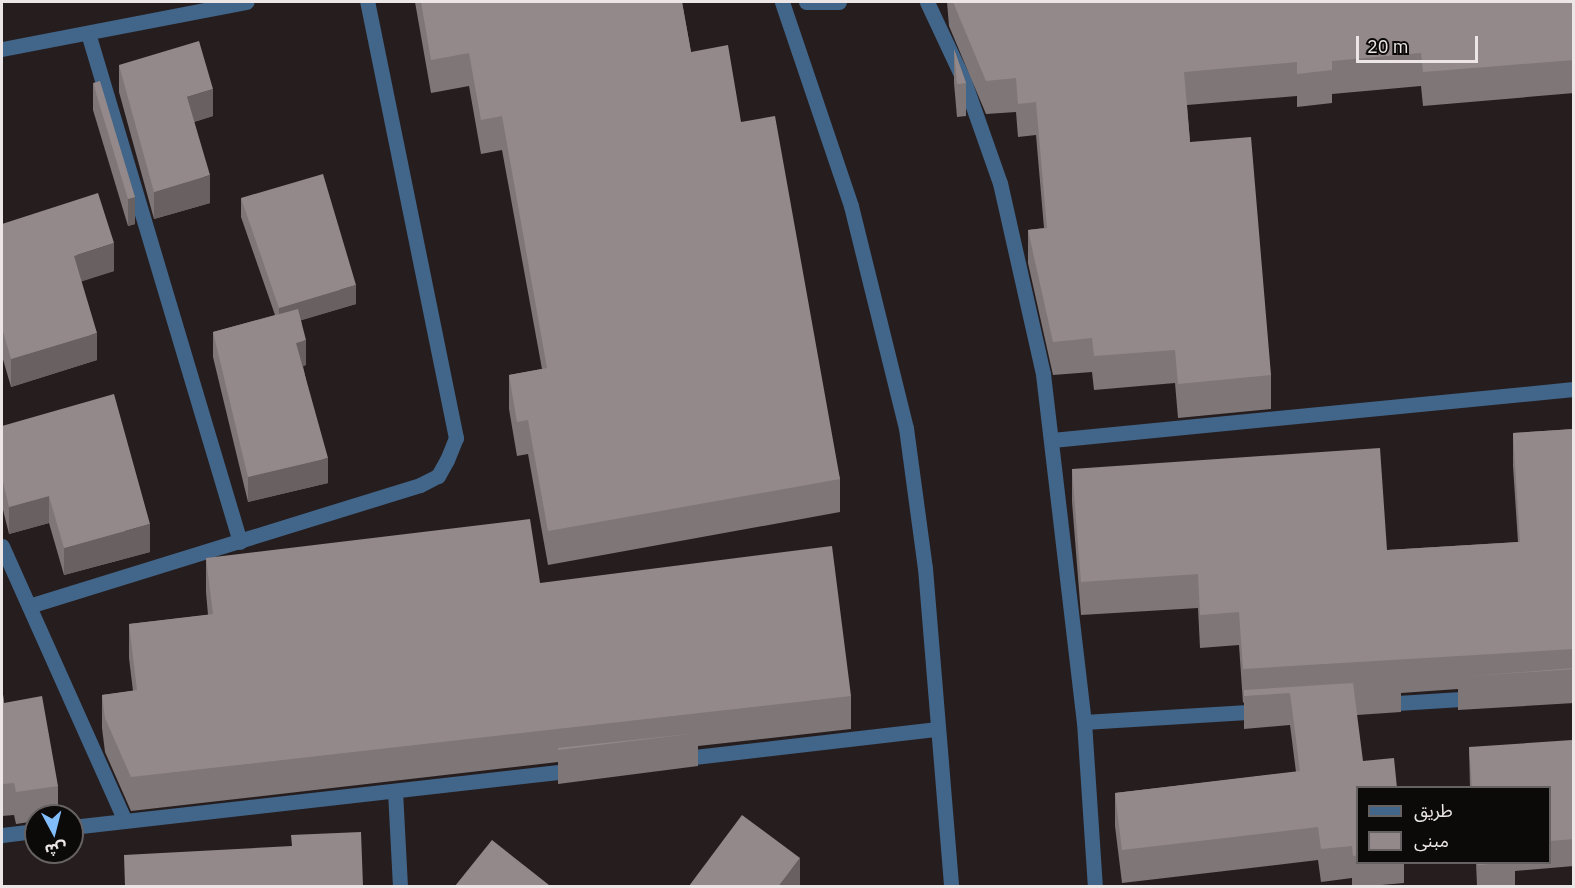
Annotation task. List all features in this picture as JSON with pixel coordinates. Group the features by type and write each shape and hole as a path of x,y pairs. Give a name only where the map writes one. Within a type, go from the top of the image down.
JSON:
{"street":[{"path":"2,49 247,2"},
{"path":"29,606 420,485 438,476 456,438 367,2"},
{"path":"782,2 851,206 884,326 906,428 925,568 951,886"},
{"path":"806,2 839,2"},
{"path":"927,2 964,81 1000,183 1023,275 1052,440 1084,722 1095,886"},
{"path":"88,33 240,542"},
{"path":"1052,440 1574,389"},
{"path":"3,556 29,606 125,821"},
{"path":"1359,705 1490,697"},
{"path":"1084,722 1287,710"},
{"path":"654,761 937,729"},
{"path":"84,826 595,768"},
{"path":"395,791 399,886"},
{"path":"2,835 24,832"}],"building":[{"path":"421,2 682,2 691,52 728,45 741,122 775,116 840,479 548,531 528,420 517,422 509,375 547,368 502,116 481,120 469,53 431,60"},
{"path":"953,2 1574,2 1574,60 1423,72 1421,53 1332,61 1332,70 1297,74 1297,62 1184,72 1190,142 1251,137 1271,375 1178,384 1175,350 1094,356 1092,338 1053,342 1028,230 1047,228 1036,102 1018,104 1016,78 986,81"},
{"path":"199,41 213,89 187,97 210,175 154,192 119,65"},
{"path":"954,49 966,83 957,84"},
{"path":"100,81 135,197 128,199 93,83"},
{"path":"323,174 356,285 279,308 241,198"},
{"path":"98,193 114,243 74,256 97,333 11,359 2,328 2,224"},
{"path":"298,309 306,340 296,343 328,458 248,477 213,332"},
{"path":"114,394 150,524 64,548 49,496 9,507 2,478 2,426"},
{"path":"1574,429 1574,649 1243,669 1239,612 1200,615 1198,574 1081,582 1072,469 1380,448 1387,550 1520,542 1513,433"},
{"path":"530,519 540,583 832,546 851,696 131,777 105,718 102,695 137,690 129,624 213,614 206,558"},
{"path":"1574,668 1574,669 1458,677"},
{"path":"1353,683 1363,761 1394,758 1397,786 1356,786 1356,855 1353,856 1352,846 1321,849 1318,827 1122,850 1115,793 1300,771 1290,693 1244,696 1244,690"},
{"path":"2,686 4,703 42,696 58,786 16,792 14,783 2,784"},
{"path":"698,733 558,750 558,748"},
{"path":"1572,740 1574,839 1551,841 1551,786 1472,786 1469,747"},
{"path":"742,815 800,858 779,886 689,886"},
{"path":"361,832 363,886 125,886 124,855 292,846 291,835"},
{"path":"492,840 549,885 455,886"}]}
